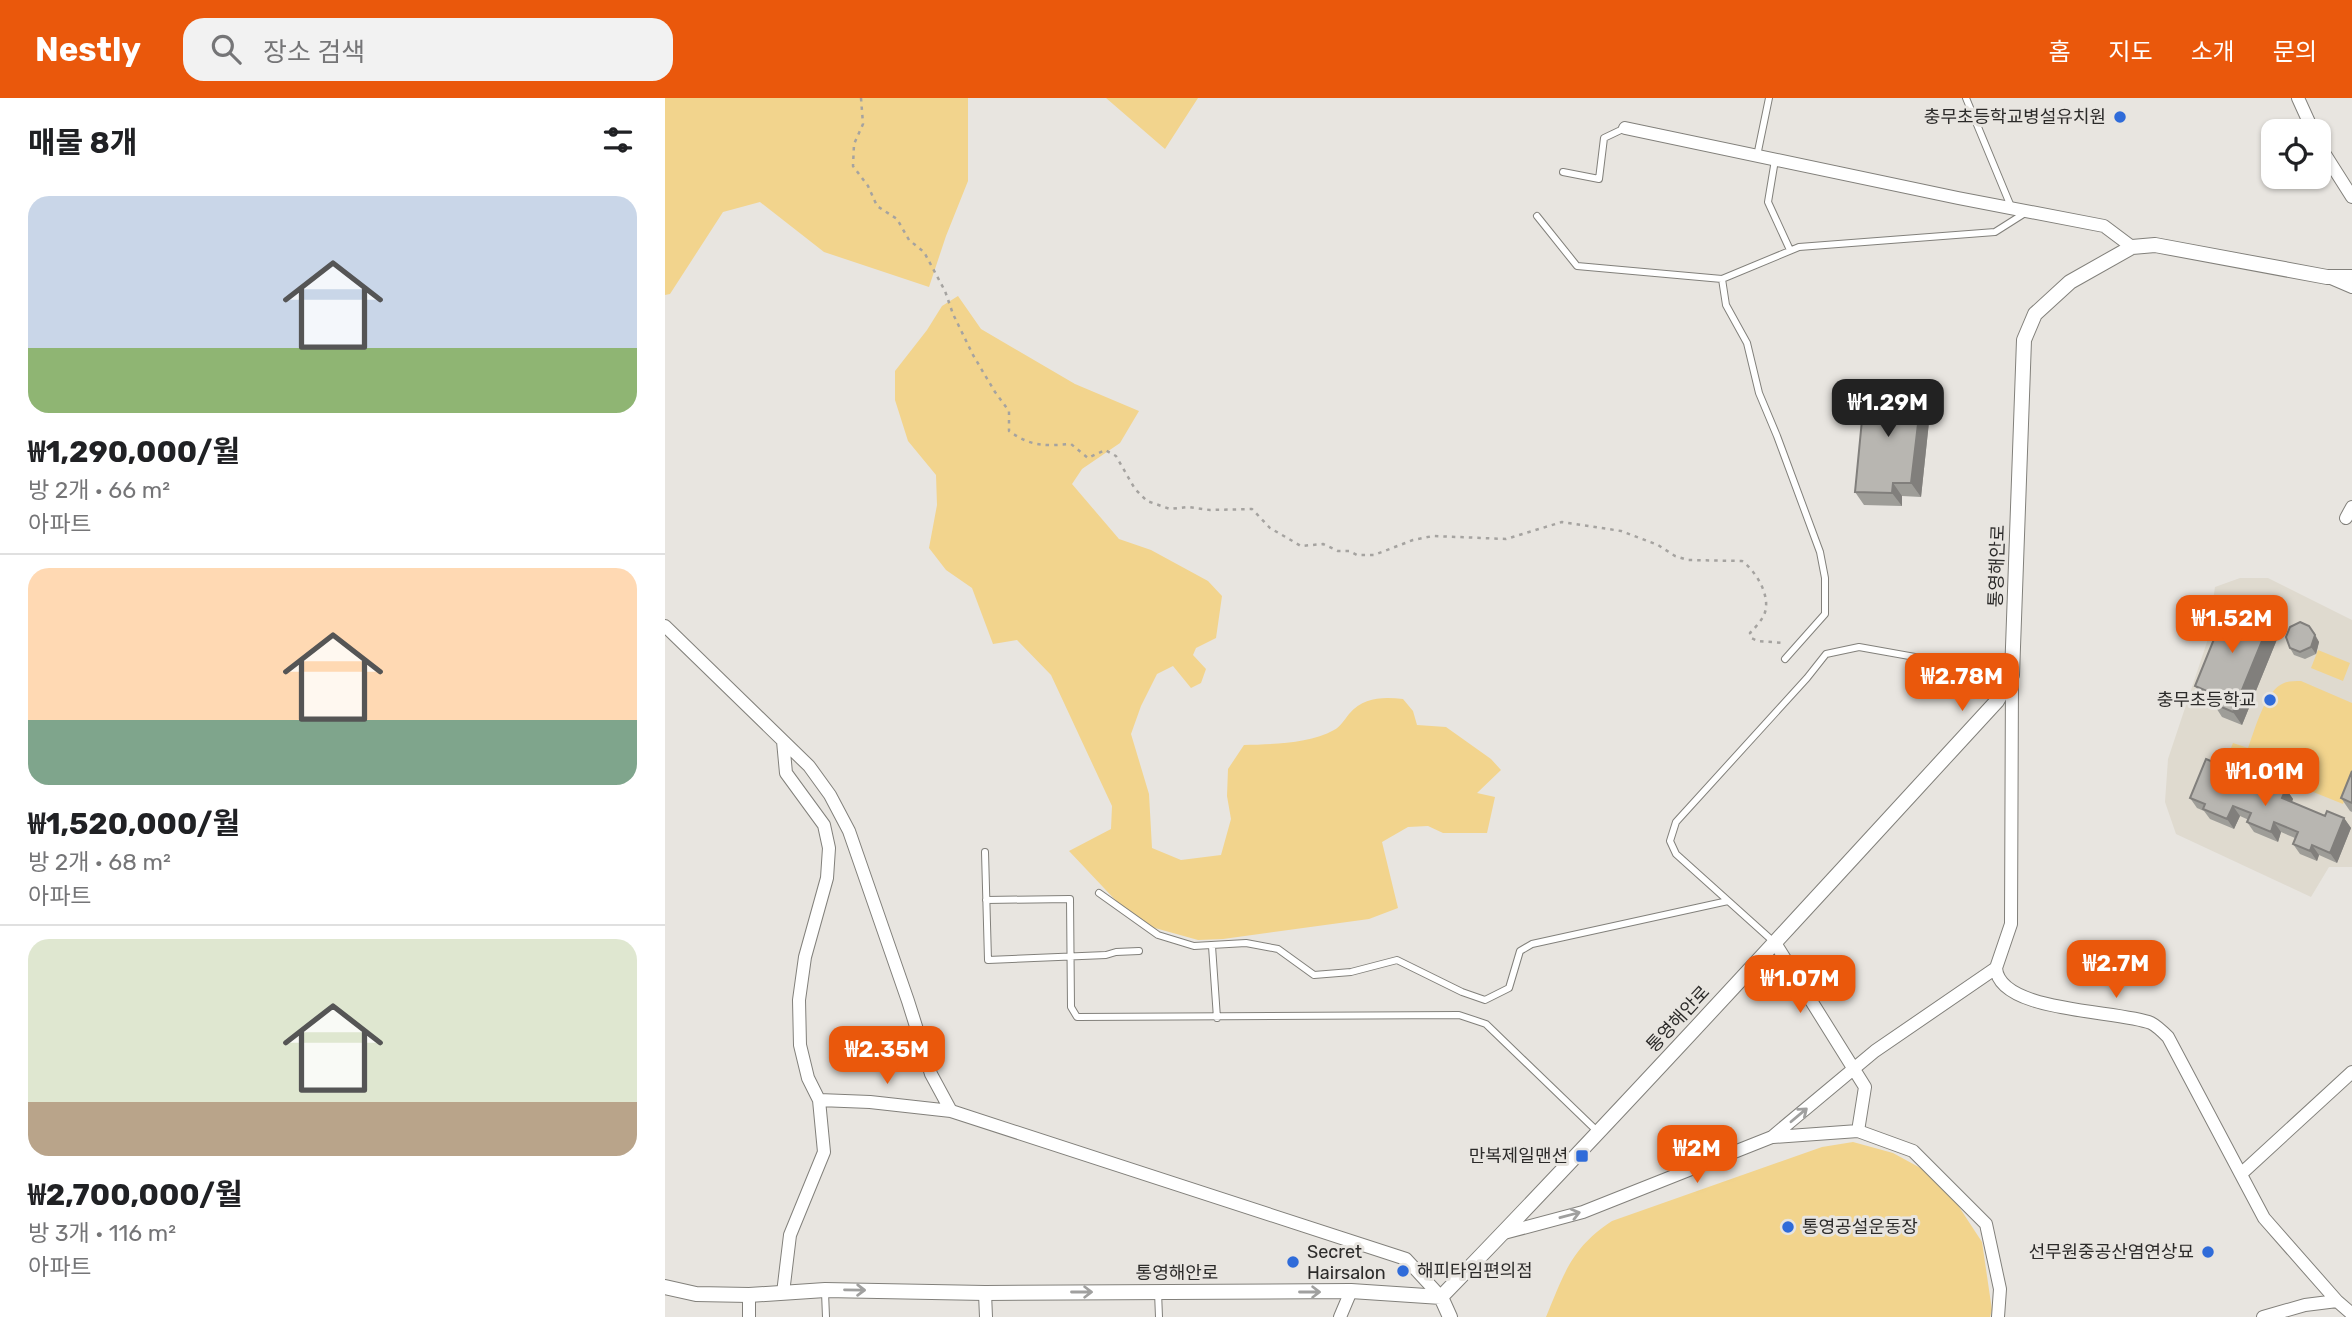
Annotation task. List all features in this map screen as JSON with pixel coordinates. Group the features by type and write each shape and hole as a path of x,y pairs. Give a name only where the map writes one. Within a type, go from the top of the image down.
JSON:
{"street":[{"path":"2298,98 2308,119"},
{"path":"1625,128 2104,226 2132,247"},
{"path":"2331,165 2352,197"},
{"path":"2336,173 2352,170"},
{"name":"통영해안로","path":"665,1287 696,1294 749,1295 825,1290 985,1293 1351,1291 1441,1297 1599,1133 1997,701 2012,675 2024,341 2035,314 2070,282 2132,247 2155,245 2327,277 2352,277"},
{"path":"2327,277 2352,287"},
{"path":"665,626 809,766 830,795 849,831 931,1074 951,1111"},
{"path":"2012,675 2011,924 1996,968 1997,975 2009,990 2039,1003 2153,1023 2168,1037 2264,1218 2337,1301 2352,1314"},
{"path":"783,741 786,774 824,825 829,848 827,878 805,957 799,1000 800,1045 808,1078 819,1100 824,1152 790,1235 783,1293"},
{"path":"1775,943 1865,1087 1858,1131"},
{"path":"1772,1137 1875,1051 1996,968"},
{"path":"2242,1173 2352,1072"},
{"path":"819,1100 881,1103 951,1111 1406,1259 1441,1297 1450,1317"},
{"path":"1504,1233 1583,1212 1772,1137 1858,1131 1913,1151 1986,1224 2000,1289 1998,1317"},
{"path":"1340,1317 1351,1291"},
{"path":"985,1293 986,1317"},
{"path":"749,1295 749,1317"},
{"path":"2263,1317 2337,1301"}],"lane":[{"path":"1756,156 1769,98"},
{"path":"1966,98 2012,209"},
{"path":"1563,172 1599,179 1604,138 1625,128"},
{"path":"1775,160 1768,202 1790,250"},
{"path":"1537,216 1577,266 1722,279 1799,247 1995,232 2027,212"},
{"path":"1722,279 1725,305 1747,342 1759,393 1820,552 1825,578 1825,614 1785,659"},
{"path":"1775,943 1676,854 1670,841 1675,822 1826,654 1859,647 2012,675"},
{"path":"985,852 988,960 1106,956 1116,952 1139,951"},
{"path":"1099,893 1158,935 1194,946 1246,943 1277,949 1314,975 1351,972 1397,960 1462,992 1485,1000 1509,988 1520,951 1532,944 1728,901"},
{"path":"986,900 1070,899 1071,1007 1077,1017 1459,1015 1486,1024 1599,1133"},
{"path":"1212,946 1217,1018"},
{"path":"825,1290 826,1317"},
{"path":"1158,1292 1159,1317"}],"path":[{"path":"861,98 863,124 854,144 853,166 868,186 877,206 897,219 909,240 924,251 973,355 1009,411 1009,430 1026,442 1046,446 1071,444 1088,458 1105,450 1116,456 1135,489 1147,501 1170,509 1188,506 1210,510 1252,509 1270,528 1301,546 1323,544 1338,551 1374,555 1404,543 1433,536 1506,539 1562,522 1621,531 1688,560 1742,561 1756,574 1765,598 1765,614 1750,633 1751,638 1797,645"}],"shaded area":[{"path":"665,98 968,98 968,181 929,287 824,252 760,202 723,212 670,294 665,295"},
{"path":"1106,98 1198,98 1165,149"},
{"path":"958,296 981,329 1075,384 1139,411 1120,443 1082,469 1072,484 1119,539 1151,550 1208,581 1222,596 1216,638 1196,648 1193,655 1206,669 1201,683 1191,688 1173,666 1157,674 1131,734 1149,794 1152,848 1181,860 1221,855 1231,819 1227,796 1228,769 1244,745 1290,742 1324,735 1338,727 1361,704 1381,698 1403,699 1413,711 1417,725 1446,727 1491,759 1501,770 1477,793 1495,797 1487,833 1443,833 1428,826 1408,827 1382,842 1398,908 1369,919 1198,940 1137,923 1069,851 1111,829 1112,806 1051,675 1017,640 993,644 972,588 946,570 929,548 937,505 936,475 908,441 895,400 895,371 942,306"},
{"name":"충무초등학교","path":"2240,578 2268,578 2352,620 2352,867 2329,867 2311,897 2176,834 2165,802 2168,759 2207,642 2215,587"},
{"path":"2318,650 2350,663 2343,681 2311,668"},
{"path":"2301,681 2352,703 2352,780 2343,804 2227,757 2233,743 2248,748 2261,711 2277,687 2286,682"},
{"name":"통영공설운동장","path":"1853,1142 1893,1153 1926,1171 1948,1190 1982,1242 1992,1310 1990,1317 1546,1317 1570,1263 1587,1241 1612,1221 1822,1147"}],"building":[{"path":"1865,389 1922,390 1911,483 1893,483 1892,493 1855,492"},
{"path":"2229,602 2271,619 2233,712 2212,703 2216,695 2195,686"},
{"path":"2300,622 2309,626 2315,635 2311,647 2300,652 2290,648 2286,637 2290,627"},
{"path":"2206,759 2225,767 2222,775 2264,792 2268,782 2286,789 2282,798 2325,816 2327,811 2344,818 2330,853 2312,845 2310,851 2293,844 2298,832 2274,822 2271,832 2247,822 2251,813 2233,806 2227,819 2203,809 2205,804 2190,798"},
{"path":"2352,771 2352,803 2341,798"}],"place":[{"name":"충무초등학교병설유치원","path":"2120,117"},
{"name":"충무초등학교","path":"2270,700"},
{"name":"만복제일맨션","path":"1582,1156"},
{"name":"통영공설운동장","path":"1788,1227"},
{"name":"선무원중공산염연상묘","path":"2208,1252"},
{"name":"Secret Hairsalon","path":"1293,1262"},
{"name":"해피타임편의점","path":"1403,1271"}]}
